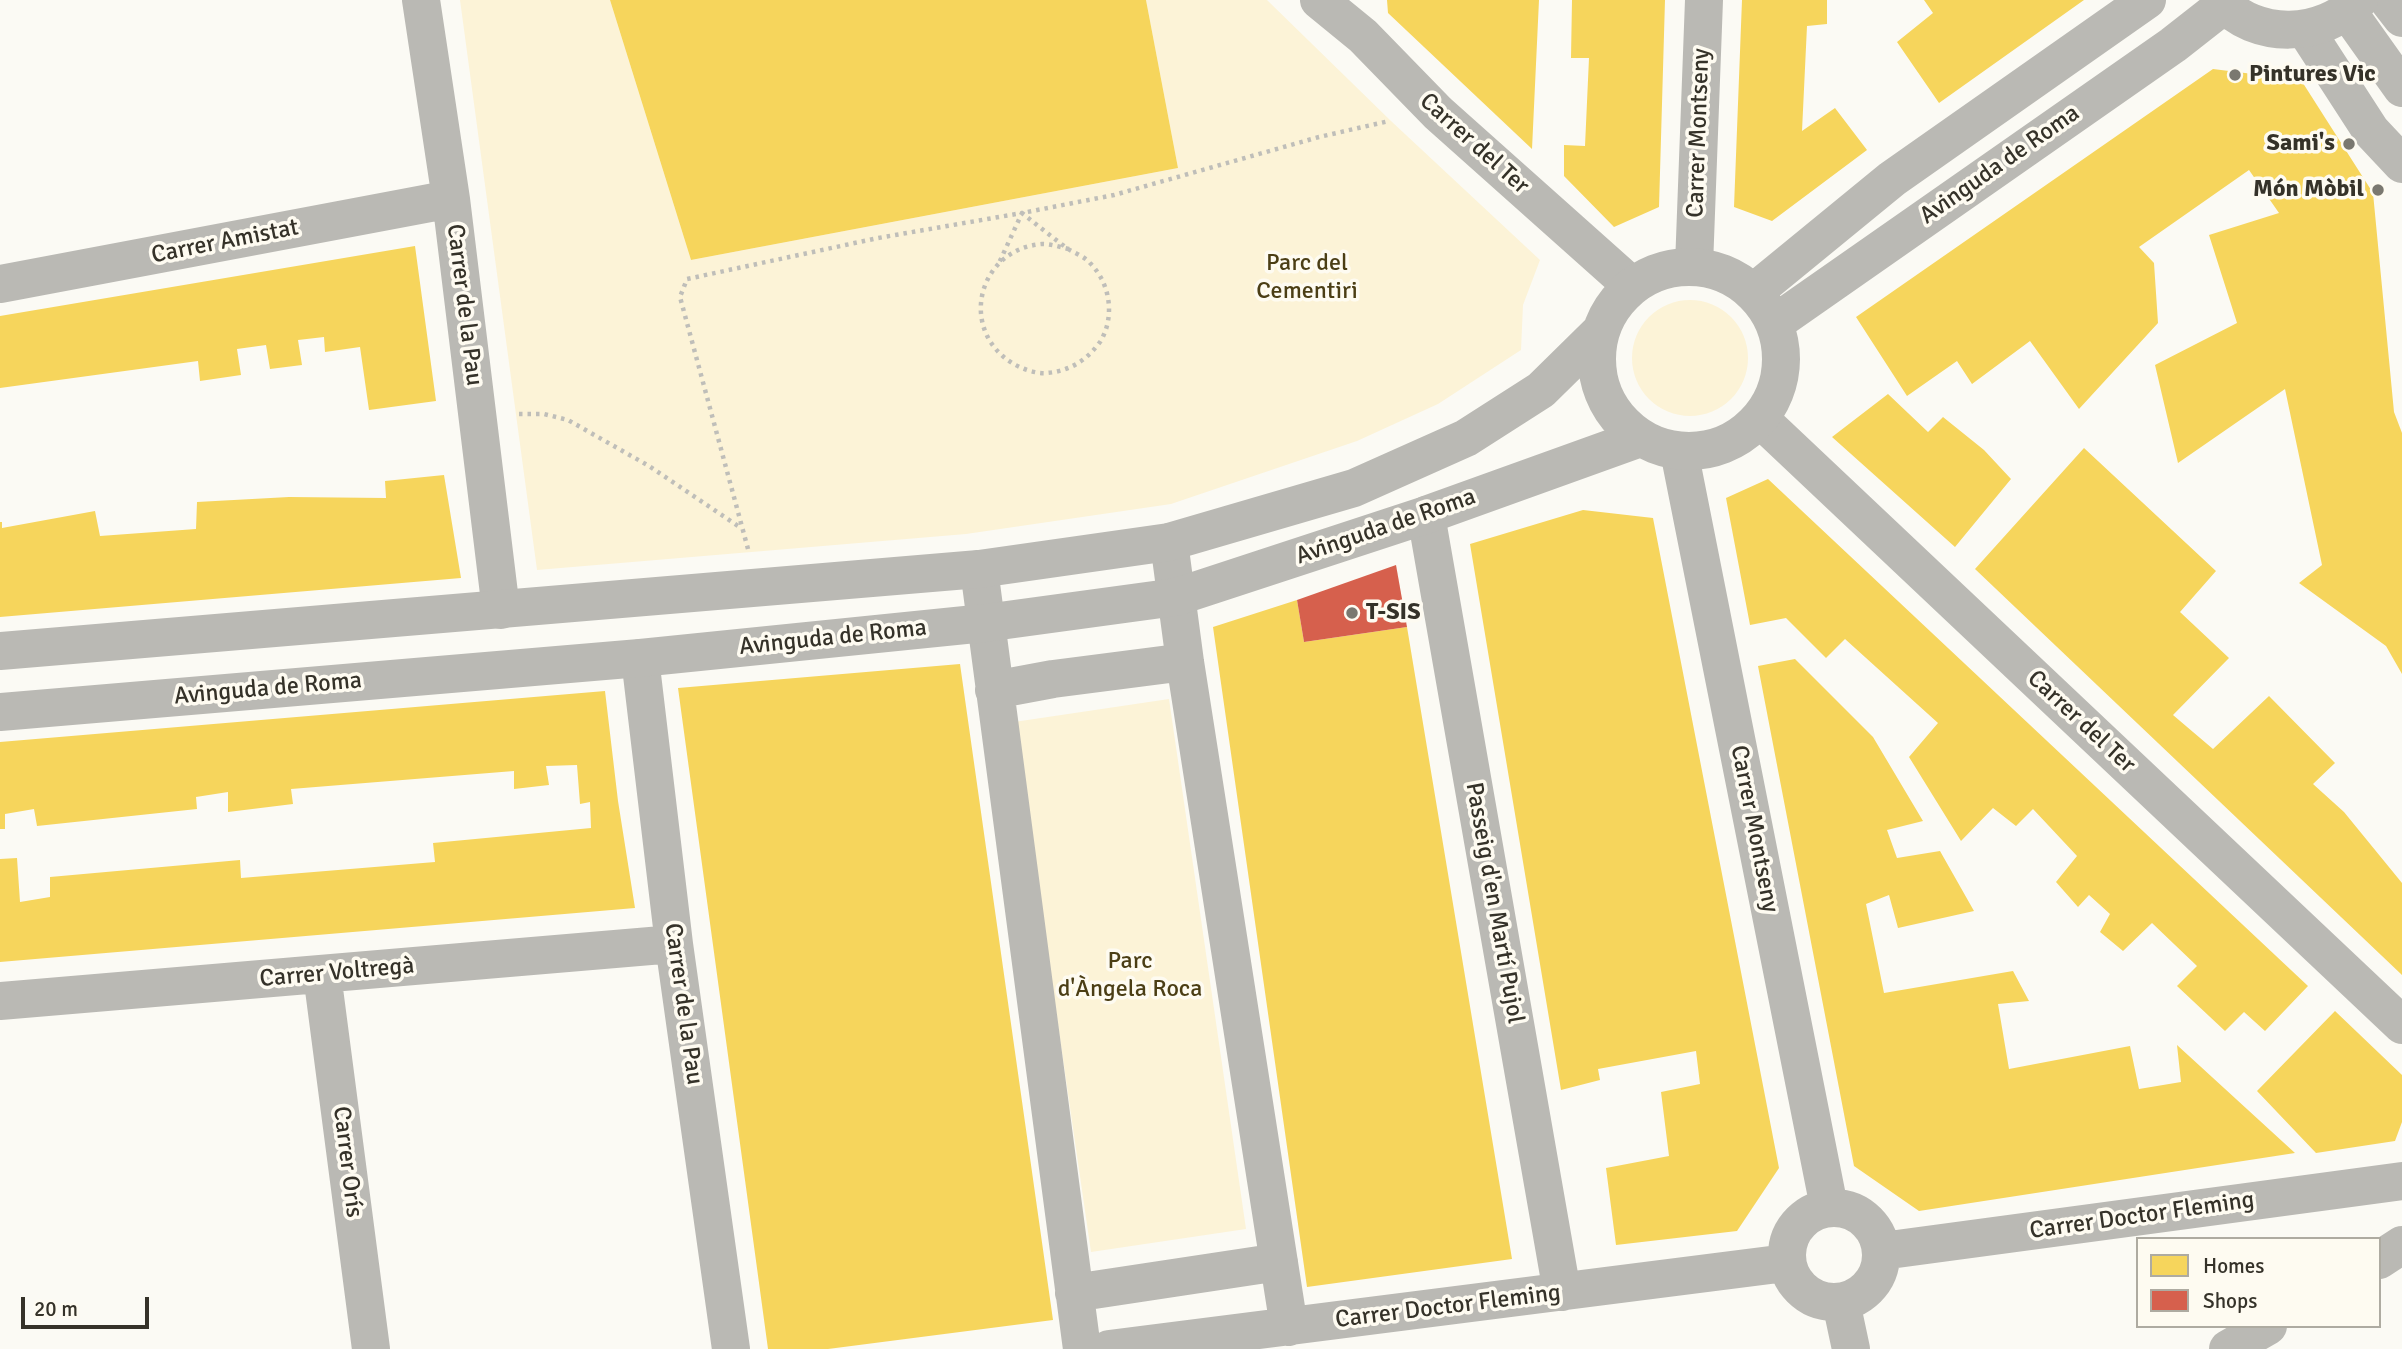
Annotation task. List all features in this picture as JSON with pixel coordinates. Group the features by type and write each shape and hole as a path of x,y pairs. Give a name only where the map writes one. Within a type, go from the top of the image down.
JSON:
{"street":[{"name":"Carrer de la Pau","path":"421,0 451,199 500,610"},
{"name":"Carrer del Ter","path":"1320,0 1363,36 1438,113 1632,286"},
{"name":"Carrer Montseny","path":"1694,266 1704,0"},
{"name":"Avinguda de Roma","path":"1754,292 1892,179 2147,0"},
{"path":"2388,0 2402,18"},
{"path":"2222,3 2248,21 2276,30 2305,29 2328,23 2354,6 2402,88"},
{"name":"Avinguda de Roma","path":"1775,323 2173,45 2222,3"},
{"path":"2305,29 2371,131 2402,164"},
{"name":"Carrer Amistat","path":"0,284 451,199"},
{"path":"1694,266 1727,274 1754,292 1775,323 1782,357 1777,390 1760,419 1736,439 1709,449 1679,451 1640,438 1611,409 1597,371 1601,331 1613,306 1632,286 1661,271 1694,266"},
{"name":"Avinguda de Roma","path":"0,651 979,569 1169,542 1354,488 1466,438 1541,390 1601,331"},
{"name":"Carrer del Ter","path":"1760,419 2402,1025"},
{"name":"Avinguda de Roma","path":"0,712 640,657 985,623 1177,597 1426,515 1640,438"},
{"name":"Carrer Montseny","path":"1679,451 1829,1207"},
{"name":"Passeig d'en Martí Pujol","path":"1426,515 1562,1292"},
{"path":"1169,542 1185,662 1289,1327"},
{"path":"979,569 1082,1349"},
{"name":"Carrer de la Pau","path":"640,657 674,944 731,1349"},
{"path":"993,690 1053,679 1185,662"},
{"name":"Carrer Voltregà","path":"0,1001 674,944"},
{"name":"Carrer Orís","path":"322,974 371,1349"},
{"name":"Carrer Doctor Fleming","path":"1882,1251 2402,1181"},
{"path":"1829,1207 1860,1215 1872,1226 1882,1251 1878,1272 1870,1285 1861,1294 1841,1302 1814,1298 1801,1289 1791,1277 1786,1263 1786,1247 1791,1232 1801,1220 1814,1211 1829,1207"},
{"path":"2381,1259 2402,1245"},
{"path":"1074,1293 1279,1262"},
{"name":"Carrer Doctor Fleming","path":"1109,1349 1211,1343 1289,1327 1786,1263"},
{"path":"1841,1302 1851,1349"},
{"path":"2228,1349 2265,1328"}],"path":[{"path":"748,552 680,297 687,279 878,238 1114,195 1319,137 1438,113"},
{"path":"1022,213 1090,263 1104,283 1110,308 1105,333 1091,355 1070,368 1045,373 1021,369 999,355 985,334 980,309 984,285 998,264 1022,213"},
{"path":"998,264 1019,249 1044,244 1069,249"},
{"path":"516,414 544,414 568,420 649,466 742,529"}],"green space":[{"name":"Parc del Cementiri","path":"460,0 610,0 691,260 1178,168 1146,0 1267,0 1391,121 1540,260 1523,305 1521,350 1438,404 1357,441 1171,504 966,534 537,570"},
{"path":"1690,300 1712,304 1731,317 1744,336 1748,358 1744,380 1731,399 1712,412 1690,416 1668,412 1649,399 1636,380 1632,358 1636,336 1649,317 1668,304"},
{"name":"Parc d'Àngela Roca","path":"1169,699 1246,1229 1091,1252 1014,722"}],"building: Homes":[{"path":"610,0 1146,0 1178,168 691,260"},
{"path":"1387,0 1539,0 1532,149 1388,13"},
{"path":"1572,0 1665,0 1659,207 1614,227 1564,176 1564,145 1585,146 1589,58 1571,58"},
{"path":"1742,0 1827,0 1827,24 1807,26 1802,131 1835,108 1867,150 1772,221 1734,207"},
{"path":"1924,0 2084,0 1939,103 1897,42 1933,13"},
{"path":"2213,69 2301,80 2373,193 2394,412 2402,433 2402,674 2386,646 2299,583 2322,565 2285,389 2178,463 2155,365 2237,323 2209,235 2279,213 2249,170 2139,247 2154,263 2158,323 2079,409 2030,341 1972,384 1957,361 1907,396 1856,317"},
{"path":"415,246 436,401 369,410 360,347 325,352 324,337 298,340 302,365 270,369 266,345 237,349 241,375 200,381 198,361 0,388 0,316"},
{"path":"1888,394 1928,432 1943,417 1984,450 2011,479 1955,547 1832,437"},
{"path":"2084,448 2216,571 2180,612 2229,658 2173,715 2213,749 2269,696 2335,763 2313,784 2344,812 2402,883 2402,975 1975,569"},
{"path":"444,475 461,578 0,617 0,522 2,528 95,511 100,536 196,529 197,502 289,497 386,498 385,481"},
{"path":"1768,479 2308,986 2265,1031 2244,1012 2225,1031 2177,986 2197,966 2152,923 2123,951 2100,932 2110,914 2089,895 2078,907 2056,882 2077,856 2033,809 2016,826 1993,808 1961,841 1909,757 1938,723 1845,639 1826,658 1786,618 1750,625 1726,498"},
{"path":"1583,510 1653,518 1779,1168 1737,1231 1616,1245 1606,1168 1669,1156 1661,1092 1700,1084 1696,1051 1598,1069 1600,1080 1561,1090 1470,544"},
{"path":"1297,600 1304,642 1407,627 1512,1259 1307,1287 1213,627"},
{"path":"1795,659 1873,737 1923,821 1887,830 1897,858 1940,851 1974,911 1898,928 1889,895 1866,904 1884,993 2013,971 2029,1001 1998,1004 2009,1069 2130,1046 2139,1089 2181,1082 2177,1045 2295,1153 1919,1211 1854,1166 1758,666"},
{"path":"960,664 1053,1320 828,1349 768,1349 678,688"},
{"path":"605,691 618,801 635,908 0,962 0,859 17,858 20,902 50,897 50,877 240,860 241,878 435,862 433,843 591,828 590,802 580,804 577,765 546,766 549,785 514,789 514,771 291,789 293,804 228,812 228,792 196,797 197,809 37,826 34,809 5,814 5,829 0,829 0,742"},
{"path":"2335,1011 2402,1075 2402,1122 2395,1141 2316,1153 2257,1091"}],"building: Shops":[{"name":"T-SIS","path":"1396,565 1407,627 1304,642 1297,600"}],"place":[{"name":"Pintures Vic","path":"2235,75"},
{"name":"Sami's","path":"2349,144"},
{"name":"Món Mòbil","path":"2378,190"},
{"name":"T-SIS","path":"1352,613"}]}
